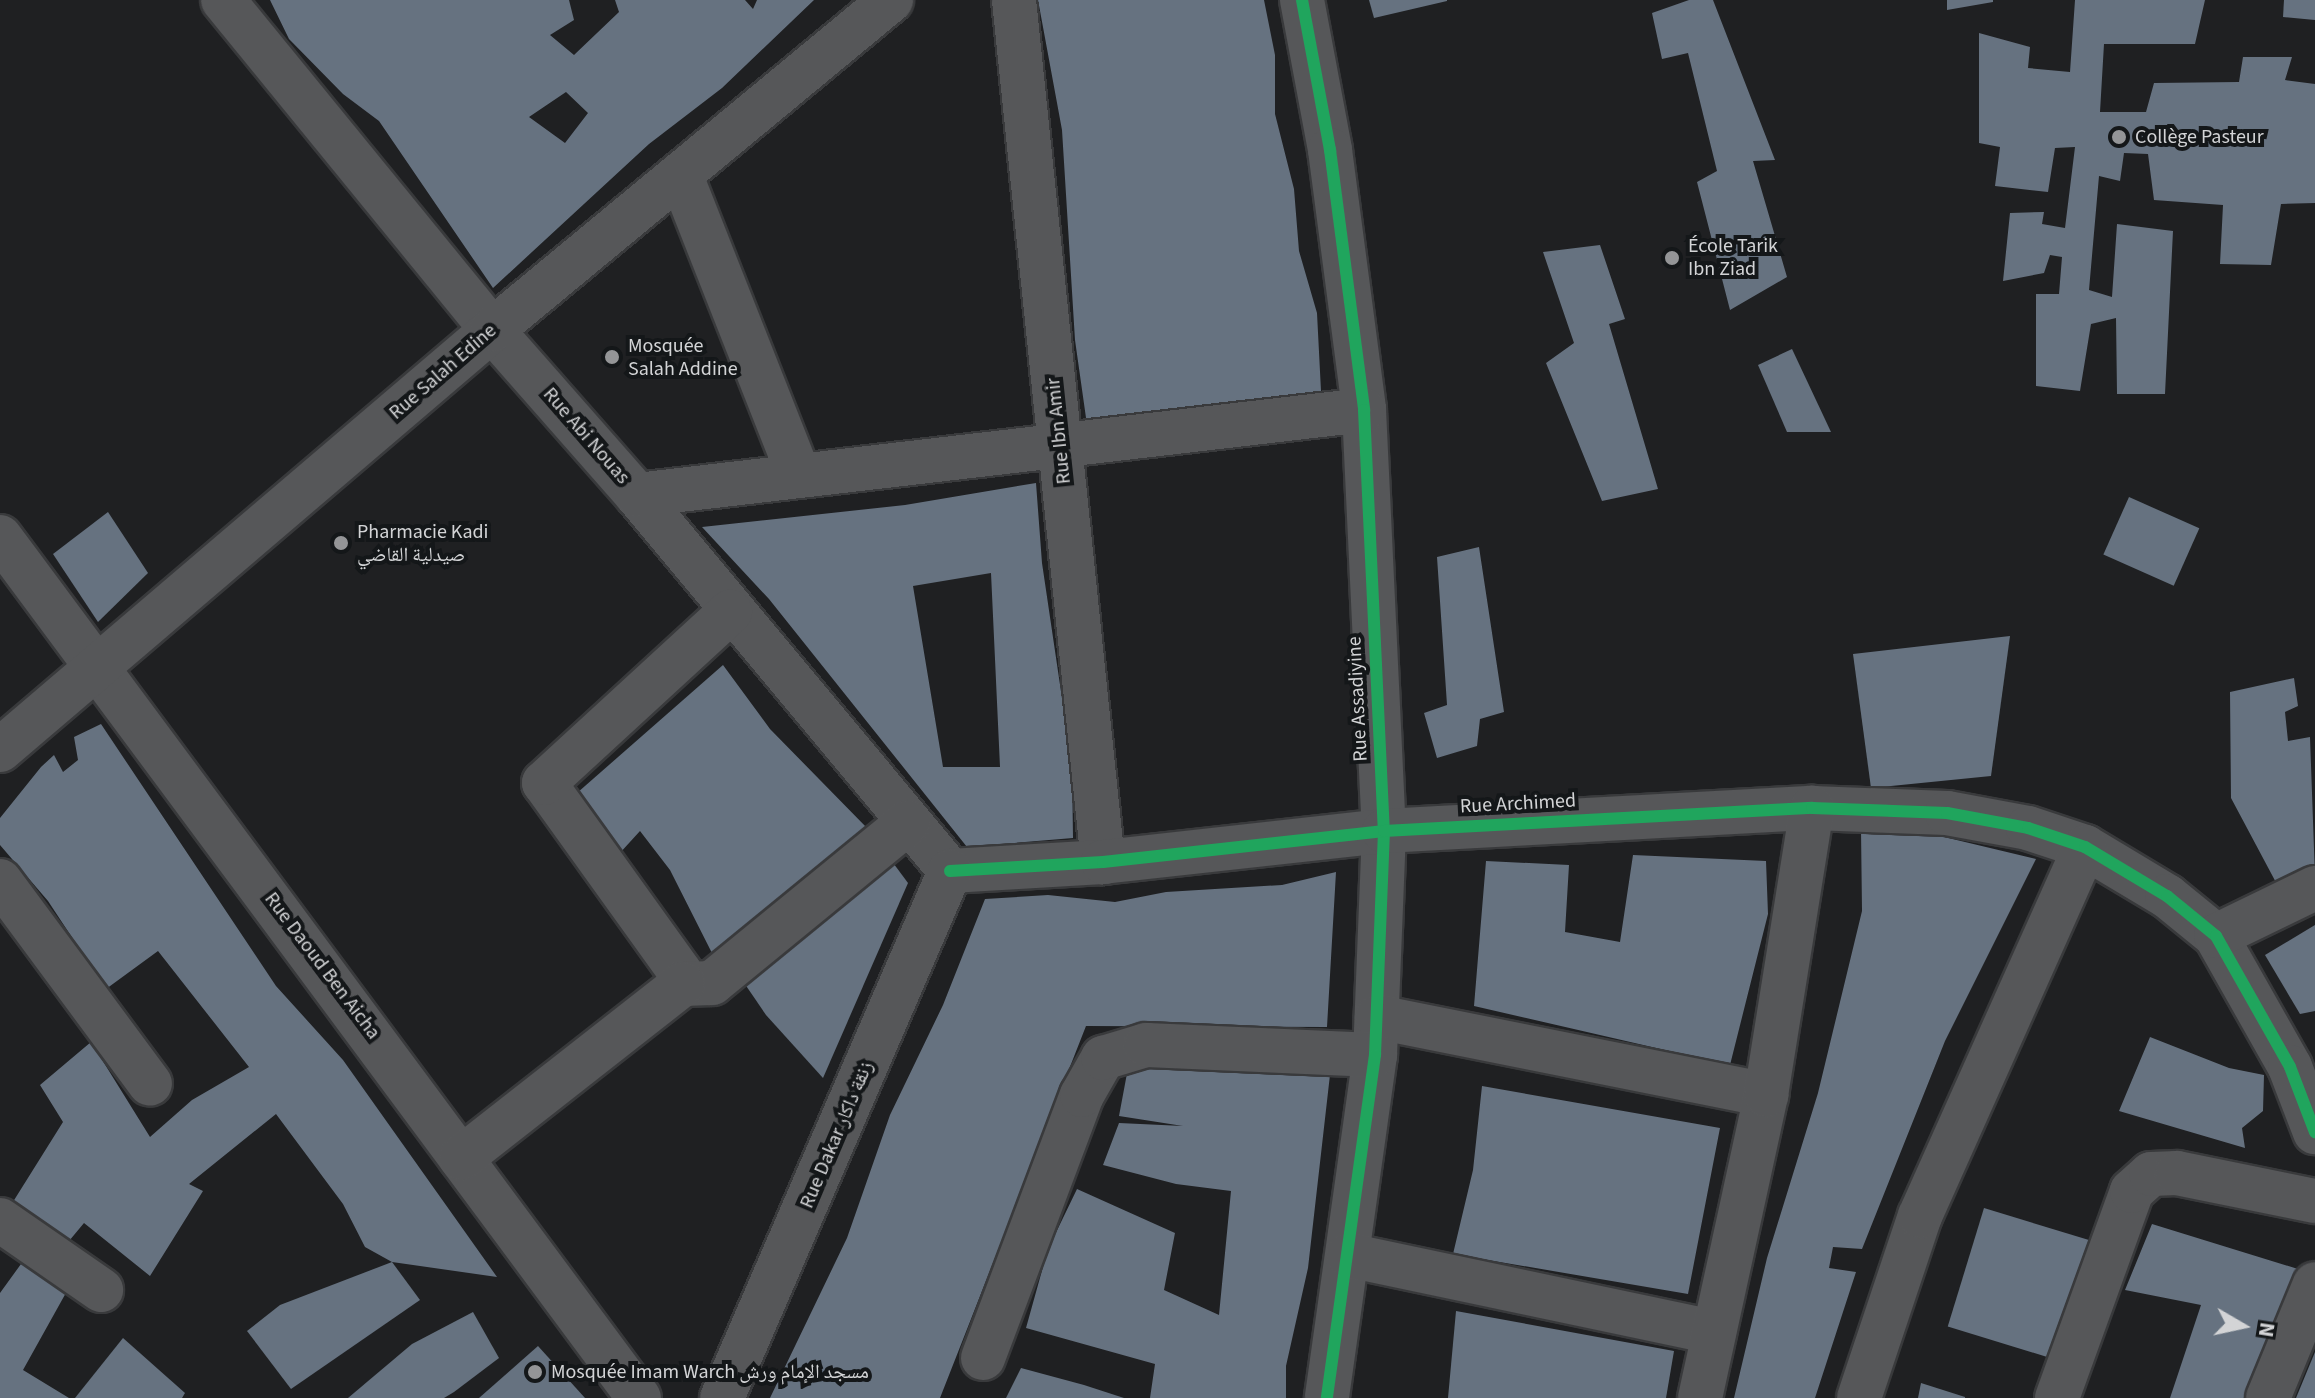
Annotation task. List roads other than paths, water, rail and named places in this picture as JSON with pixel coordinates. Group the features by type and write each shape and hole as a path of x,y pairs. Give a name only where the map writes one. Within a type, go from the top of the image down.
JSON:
{"street":[{"name":"Rue Abi Nouas","path":"223,0 492,330 637,495 730,612 950,871"},
{"name":"Rue Salah Edine","path":"0,750 492,330 891,0"},
{"name":"Rue Ibn Amir","path":"1014,0 1103,862"},
{"name":"Rue Assadiyine","path":"1302,0 1330,150 1364,410 1384,831 1376,1036 1327,1398"},
{"path":"681,176 798,473"},
{"path":"637,495 1060,442 1364,410"},
{"name":"Rue Daoud Ben Aicha","path":"0,537 96,670 336,983 639,1398"},
{"path":"683,984 680,972 544,783 730,612"},
{"path":"1700,1398 1766,1095 1812,808"},
{"name":"Rue Archimed","path":"950,871 1103,862 1384,831 1812,808 1947,813 2028,828 2085,847 2167,896 2216,936"},
{"path":"461,1158 683,984 712,983 909,822"},
{"path":"1859,1398 1920,1216 2085,847"},
{"name":"Rue Dakar زنقة داكار","path":"722,1398 950,871"},
{"path":"0,881 150,1084"},
{"path":"2315,888 2216,936 2290,1067 2315,1132"},
{"path":"983,1358 1082,1095 1103,1058 1146,1045 1376,1036 1766,1095"},
{"path":"2057,1398 2132,1191 2151,1174 2177,1173 2315,1201"},
{"path":"0,1220 101,1290"},
{"path":"1348,1255 1714,1332"},
{"path":"2268,1398 2315,1284"}],"place":[{"name":"Collège Pasteur","path":"2119,137"},
{"name":"École Tarik Ibn Ziad","path":"1672,258"},
{"name":"Mosquée Salah Addine","path":"612,357"},
{"name":"Pharmacie Kadi صيدلية القاضي","path":"341,543"},
{"name":"Mosquée Imam Warch مسجد الإمام ورش","path":"535,1372"}]}
